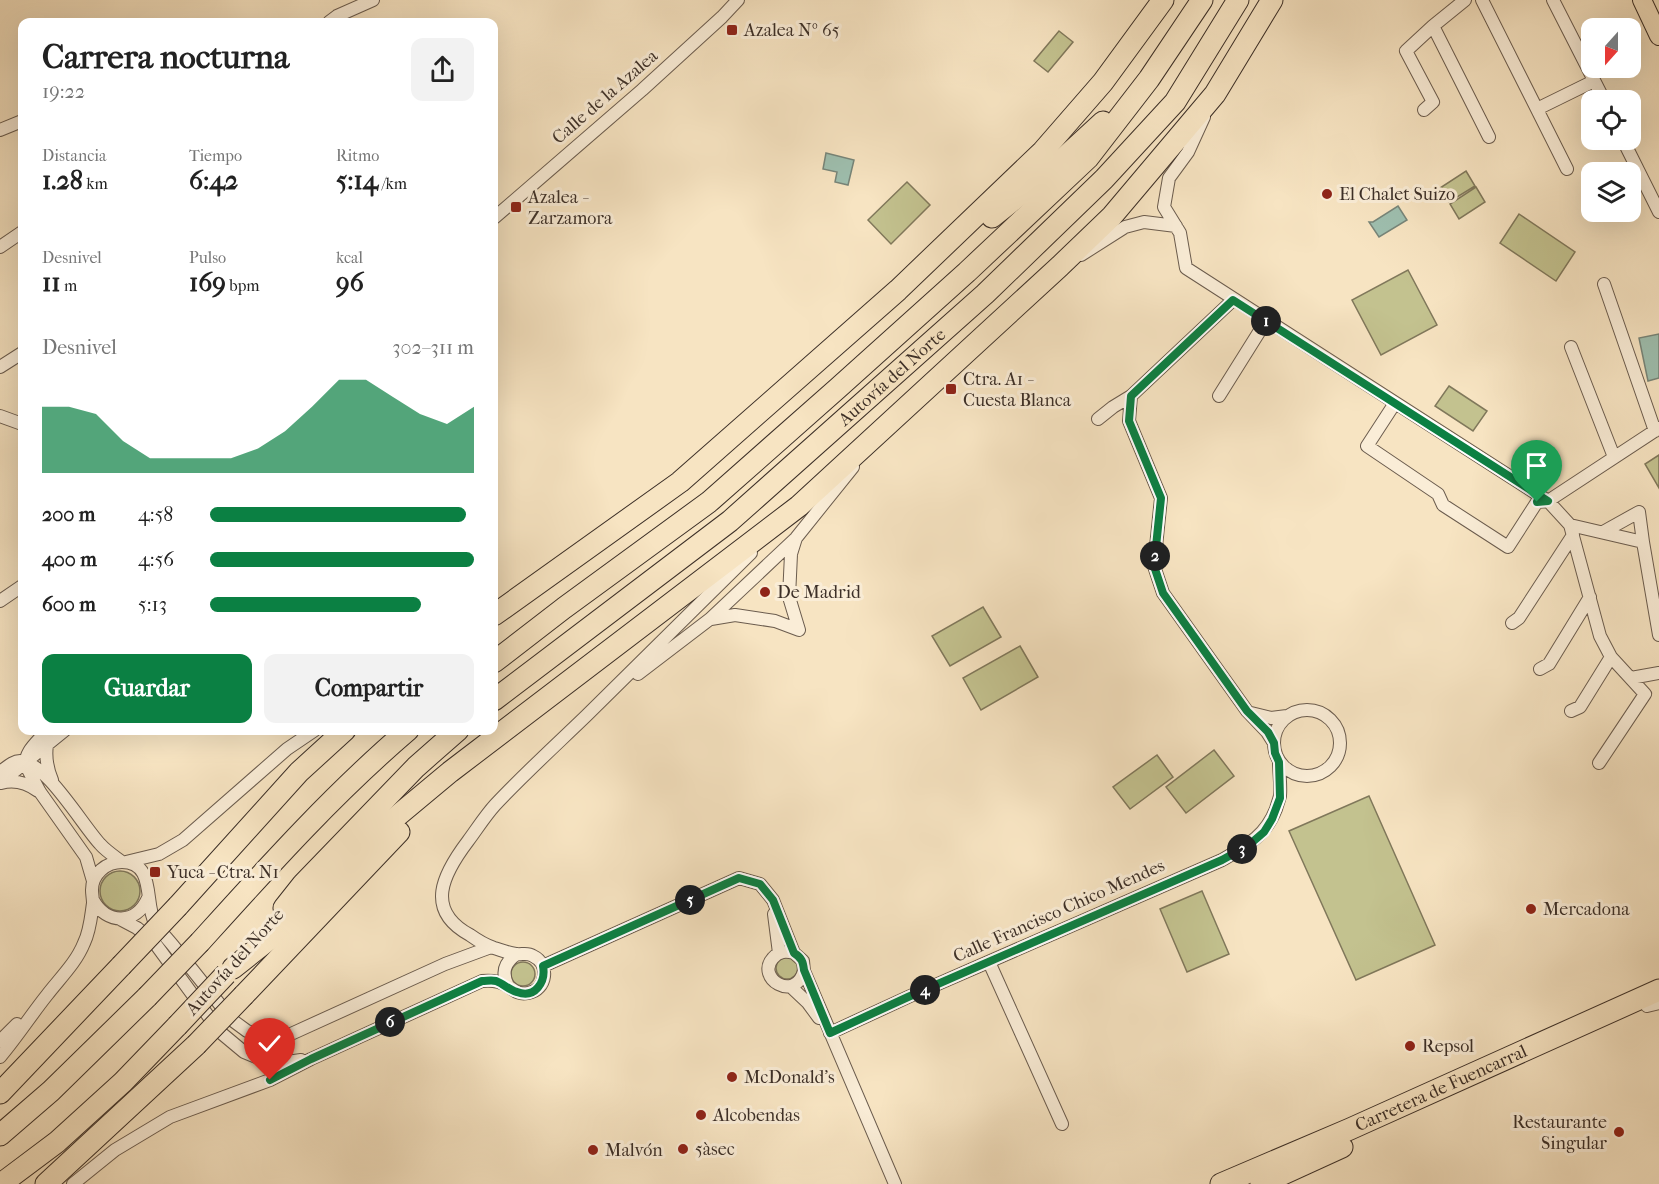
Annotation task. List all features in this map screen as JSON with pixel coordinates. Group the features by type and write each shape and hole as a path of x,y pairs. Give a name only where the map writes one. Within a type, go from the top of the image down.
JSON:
{"highway":[{"path":"498,612 680,482 898,290 1043,151 1103,82 1163,0"},
{"name":"Autovía del Norte","path":"498,659 708,502 847,381 967,272 1088,158 1149,79 1202,0"},
{"name":"Autovía del Norte","path":"498,697 730,522 985,294 1104,179 1175,102 1238,0"},
{"path":"230,971 272,937 390,822 450,772 799,506 1060,266 1112,216 1215,94 1272,0"},
{"path":"898,290 1052,169 1149,79"},
{"path":"836,472 843,459 855,447 1060,253 1166,127 1175,102"},
{"path":"46,1184 196,1045 401,830 523,717"},
{"path":"0,1093 178,906 299,772 340,735"},
{"path":"0,1135 51,1091 147,997 301,832 375,758 402,735"},
{"name":"Autovía del Norte","path":"1,1184 57,1142 123,1082 230,971 303,884 416,767 452,735"},
{"name":"Carretera de Fuencarral","path":"1221,1184 1656,1000"},
{"name":"Carretera de Fuencarral","path":"1261,1184 1512,1071 1656,1000"},
{"path":"0,1078 63,1027"}],"main road":[{"path":"1642,0 1659,36"}],"street":[{"path":"336,18 373,0"},
{"name":"Calle de la Azalea","path":"498,215 642,90 738,0"},
{"path":"1424,110 1433,102 1406,51 1465,0"},
{"path":"1482,0 1567,169"},
{"path":"1553,0 1599,90"},
{"path":"1433,26 1489,137"},
{"path":"1537,109 1594,81"},
{"path":"1215,94 1188,152 1169,178 1164,207 1180,233 1186,268 1548,501 1572,530 1600,636 1611,657 1644,694 1599,763"},
{"path":"0,130 18,123"},
{"path":"1628,150 1659,212"},
{"path":"1060,266 1125,227 1144,222 1176,226"},
{"path":"0,247 18,235"},
{"path":"1395,403 1367,446 1438,494 1443,505 1508,547 1537,502 1548,501 1657,429 1604,284"},
{"path":"1098,419 1131,396 1233,300"},
{"path":"1219,396 1266,321"},
{"path":"1570,347 1614,457"},
{"path":"0,367 18,356"},
{"path":"1131,396 1129,421 1161,498 1154,566 1163,593 1247,711 1268,732 1274,743"},
{"path":"0,416 18,423"},
{"path":"598,704 710,619 796,538 837,489 880,431"},
{"path":"518,954 491,947 456,927 441,904 444,882 453,860 495,806 799,506"},
{"path":"1603,532 1639,512 1659,635"},
{"path":"1572,530 1603,532 1643,542"},
{"path":"1512,623 1519,618 1572,530"},
{"path":"710,619 735,615 775,621 799,630 789,597 791,554 796,538"},
{"path":"0,601 18,589"},
{"path":"1540,669 1549,664 1590,597"},
{"path":"1571,711 1580,707 1611,657"},
{"path":"1631,678 1659,673"},
{"path":"1247,711 1271,718 1308,710 1319,712 1329,718 1340,738 1340,749 1328,769 1318,774 1304,776 1287,770 1279,762 1275,753 1275,733 1287,716"},
{"path":"93,880 104,866 159,854 183,840 287,749 308,735"},
{"path":"0,783 25,762 28,752 46,737"},
{"path":"0,770 11,758 46,737"},
{"path":"46,737 48,768 53,784"},
{"path":"0,770 21,761 36,766 53,784 101,846 124,862 138,868 147,878 148,898 140,911 128,918 111,918 97,908 93,900"},
{"path":"0,1057 70,967 84,944 90,926 93,900 93,880 86,857 40,792 25,762"},
{"name":"Calle Francisco Chico Mendes","path":"1279,762 1280,798"},
{"name":"Calle Francisco Chico Mendes","path":"830,1033 1222,860 1249,845 1264,832 1280,798 1290,786 1304,776"},
{"path":"0,783 19,782 32,786 40,792"},
{"path":"543,966 739,878 760,884 773,900 794,953"},
{"path":"148,898 155,923 232,1020 247,1031 267,1037 291,1034 445,964 491,947"},
{"path":"773,900 779,953"},
{"path":"120,919 154,942 219,1032 244,1052 273,1064 311,1059"},
{"path":"804,970 799,981 790,986 774,982 769,971 770,962 779,953 788,951 800,956 830,1033 895,1184"},
{"path":"518,954 533,955 543,966 543,981 539,988 532,992 513,991 504,979 506,964 518,954"},
{"path":"989,962 1062,1124"},
{"path":"73,1184 115,1150 170,1117 270,1080 482,981 493,980 508,986"},
{"path":"790,986 808,1003 830,1033"},
{"path":"0,1041 48,993"},
{"path":"877,1139 904,1184"}],"shaded area":[{"path":"1059,31 1073,42 1048,72 1034,61"},
{"path":"826,153 854,160 848,185 835,182 837,172 823,169"},
{"path":"1466,171 1475,186 1449,202 1440,188"},
{"path":"907,182 930,205 891,244 868,220"},
{"path":"1476,187 1485,202 1459,219 1450,204"},
{"path":"1398,206 1407,220 1379,237 1369,222 1373,222"},
{"path":"1519,214 1575,252 1556,281 1500,243"},
{"path":"1408,270 1437,325 1381,355 1352,300"},
{"path":"1659,334 1659,378 1648,381 1639,338"},
{"path":"1449,386 1487,411 1473,431 1435,406"},
{"path":"1659,455 1659,488 1645,464"},
{"path":"983,607 1001,637 950,666 932,636"},
{"path":"1020,646 1038,677 981,710 963,678"},
{"path":"1214,750 1234,776 1186,813 1166,787"},
{"path":"1157,755 1173,777 1130,809 1113,787"},
{"path":"1369,796 1435,945 1356,980 1289,831"},
{"path":"120,871 134,877 140,891 134,905 120,911 106,905 100,891 106,877"},
{"path":"1202,891 1229,954 1187,972 1160,909"},
{"path":"787,957 795,960 798,968 795,976 787,979 779,976 776,968 779,960"},
{"path":"523,962 532,965 535,974 532,983 523,986 514,983 511,974 514,965"}],"place":[{"name":"Azalea Nº 65","path":"732,30"},
{"name":"El Chalet Suizo","path":"1327,194"},
{"name":"Azalea - Zarzamora","path":"516,207"},
{"name":"Ctra. A1 - Cuesta Blanca","path":"951,389"},
{"name":"De Madrid","path":"765,592"},
{"name":"Yuca - Ctra. N1","path":"155,872"},
{"name":"Mercadona","path":"1531,909"},
{"name":"Repsol","path":"1410,1046"},
{"name":"McDonald's","path":"732,1077"},
{"name":"Alcobendas","path":"701,1115"},
{"name":"Restaurante Singular","path":"1619,1132"},
{"name":"5àsec","path":"683,1149"},
{"name":"Malvón","path":"593,1150"}],"route":[{"path":"270,1080 482,981 493,980 519,993 532,992 539,988 543,981 543,966 739,878 760,884 773,900 794,953 800,956 803,962 804,970 830,1033 1222,860 1249,845 1264,832 1280,798 1279,762 1274,743 1268,732 1247,711 1163,593 1154,566 1161,498 1129,421 1131,396 1233,300 1548,501 1537,502"}]}
